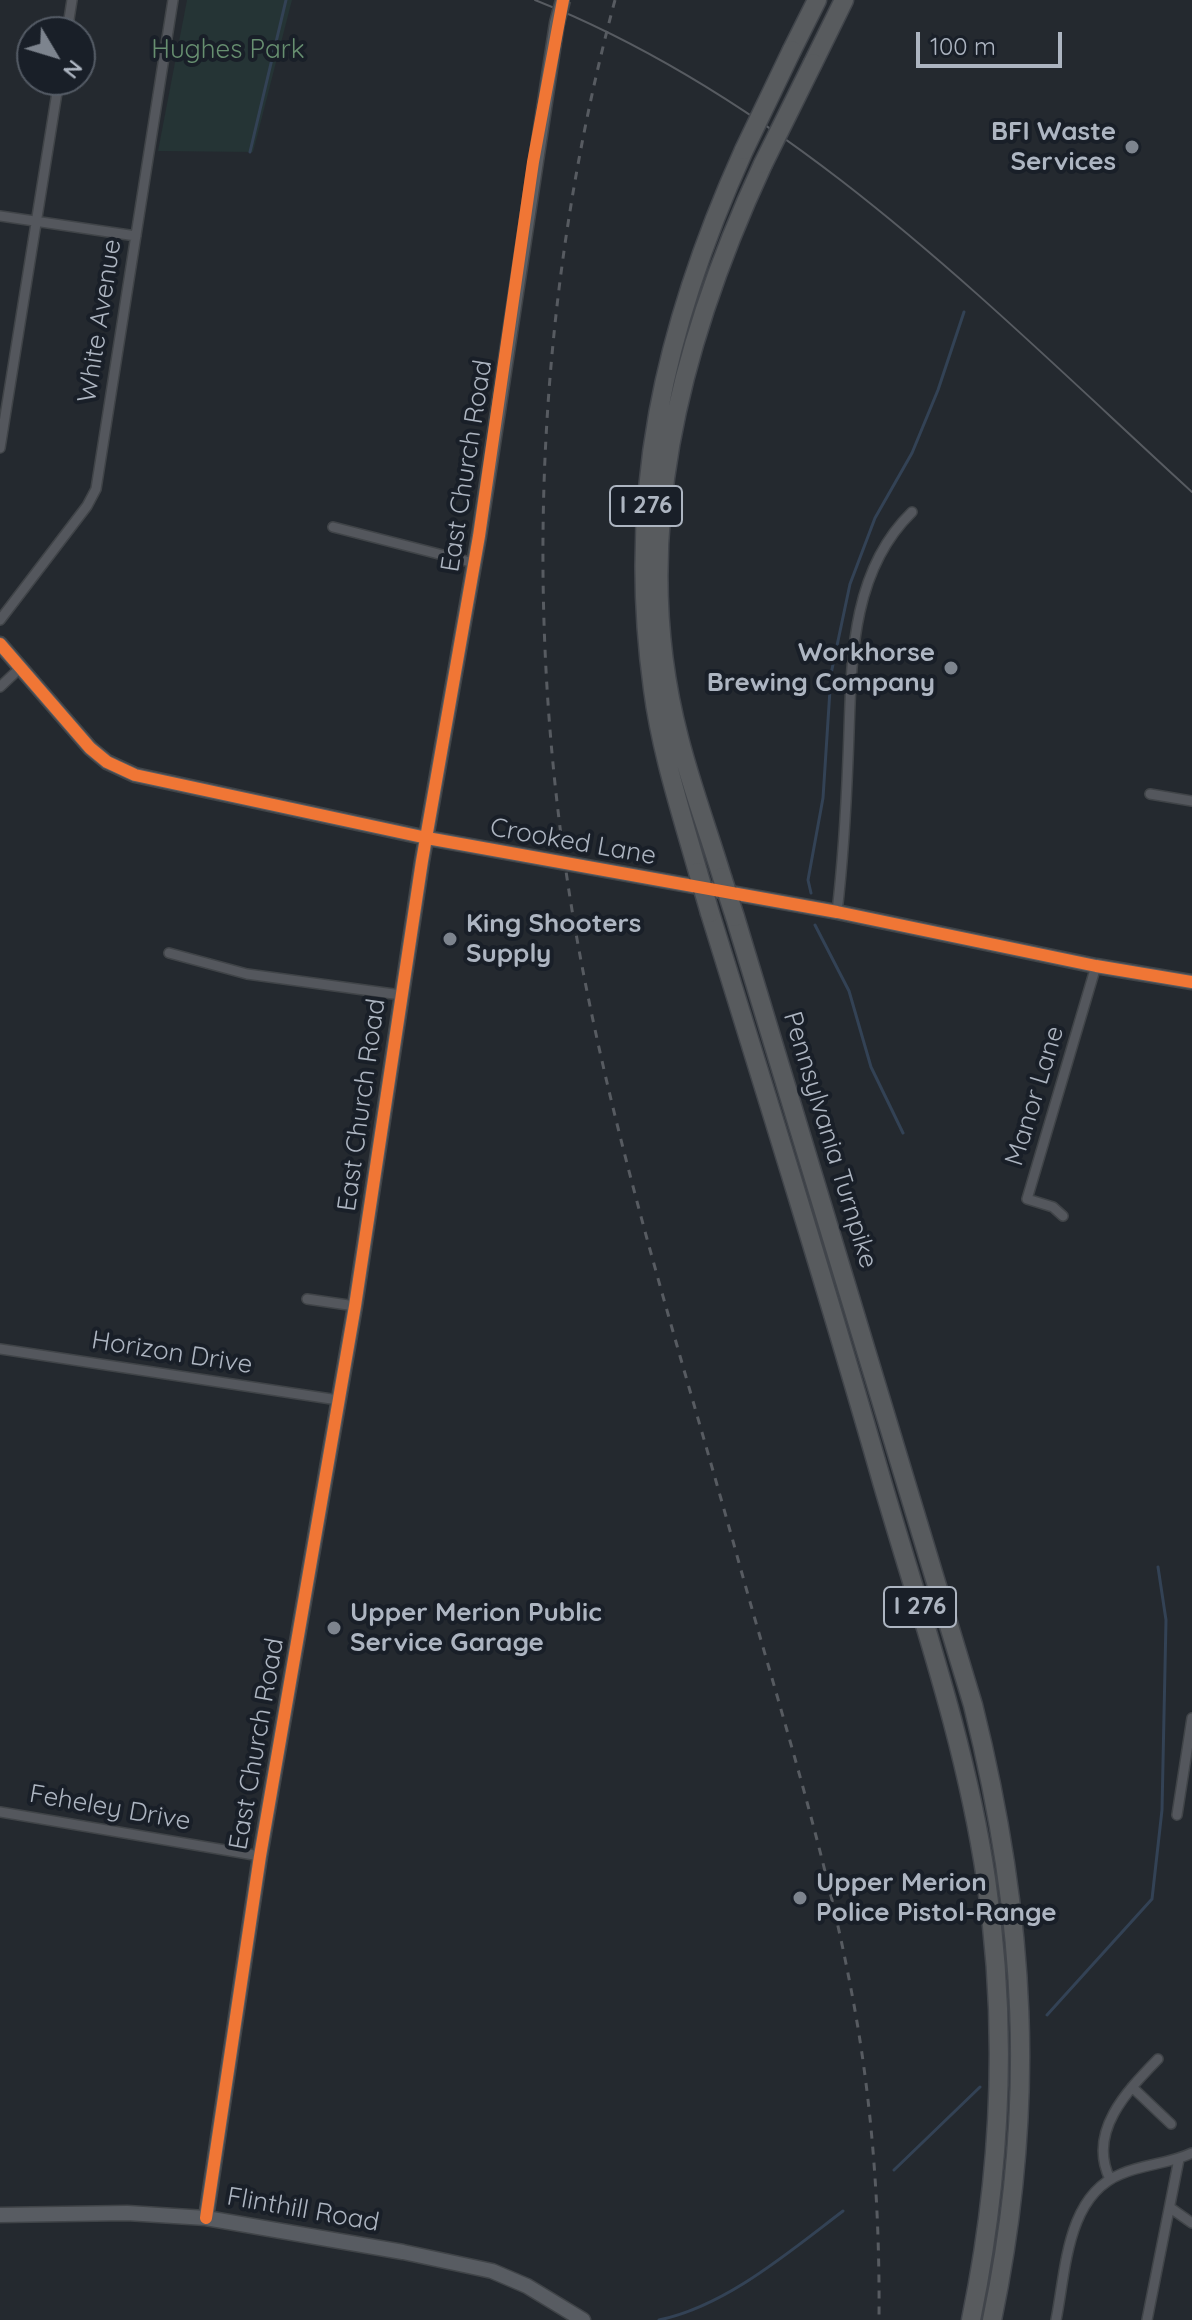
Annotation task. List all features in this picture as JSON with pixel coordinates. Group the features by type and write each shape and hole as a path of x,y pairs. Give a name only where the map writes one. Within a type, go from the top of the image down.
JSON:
{"highway":[{"name":"Pennsylvania Turnpike","path":"817,0 744,150 701,250 672,339 654,428 645,523 645,607 653,692 669,767 710,913 940,1672 986,1877 998,1989 1000,2087 991,2193 971,2320"},
{"name":"Pennsylvania Turnpike","path":"844,0 724,248 695,332 665,465 659,539 660,610 678,737 973,1705 1003,1838 1018,1957 1021,2095 1014,2189 992,2320"}],"street":[{"name":"White Avenue","path":"0,620 93,497 173,0"},
{"name":"East Church Road","path":"206,2218 260,1856 355,1306 401,995 474,563 563,0"},
{"path":"0,448 56,96"},
{"path":"0,216 136,236"},
{"path":"837,912 856,626 872,569 883,545 912,512"},
{"path":"333,527 474,563"},
{"name":"Crooked Lane","path":"0,644 82,740 121,769 427,838 837,912 1096,966 1192,982"},
{"path":"0,687 20,668"},
{"path":"1150,794 1192,801"},
{"path":"169,953 247,974 401,995"},
{"name":"Manor Lane","path":"1063,1216 1053,1207 1027,1199 1096,966"},
{"path":"307,1299 355,1306"},
{"name":"Horizon Drive","path":"0,1349 338,1400"},
{"path":"1177,1815 1192,1718"},
{"name":"Feheley Drive","path":"0,1812 260,1856"},
{"path":"1110,2179 1102,2157 1109,2121 1132,2087 1158,2059"},
{"path":"1132,2087 1171,2124"},
{"path":"1056,2320 1078,2218 1092,2194 1110,2179 1192,2153"},
{"path":"1147,2320 1172,2209 1179,2159"},
{"path":"1172,2209 1192,2223"},
{"name":"Flinthill Road","path":"0,2215 127,2213 206,2218 468,2264 517,2281 583,2320"}],"green space":[{"name":"Hughes Park","path":"187,0 292,0 253,152 158,151"}],"waterway":[{"path":"250,152 286,0"},
{"path":"811,893 808,880 823,798 831,674 850,584 875,518 912,453 938,390 964,312"},
{"path":"815,925 849,991 871,1067 903,1133"},
{"path":"1047,2015 1152,1899 1162,1810 1166,1620 1158,1567"},
{"path":"894,2170 980,2087"},
{"path":"659,2320 708,2303 756,2276 843,2211"}],"tram line":[{"path":"535,0 629,43 719,94 803,152 885,215 964,282 1192,492"}],"railway":[{"path":"615,0 587,118 566,238 552,359 544,481 543,603 550,725 562,846 582,966 614,1114 798,1769 840,1934 869,2112 876,2195 879,2320"}],"cycle path":[{"path":"206,2218 260,1856 355,1306 422,861 479,536 533,162 563,0"},
{"path":"0,644 90,748 107,762 135,775 427,838 837,912 1096,966 1192,982"}],"place":[{"name":"BFI Waste Services","path":"1132,147"},
{"name":"Workhorse Brewing Company","path":"951,668"},
{"name":"King Shooters Supply","path":"450,939"},
{"name":"Upper Merion Public Service Garage","path":"334,1628"},
{"name":"Upper Merion Police Pistol-Range","path":"800,1898"}]}
